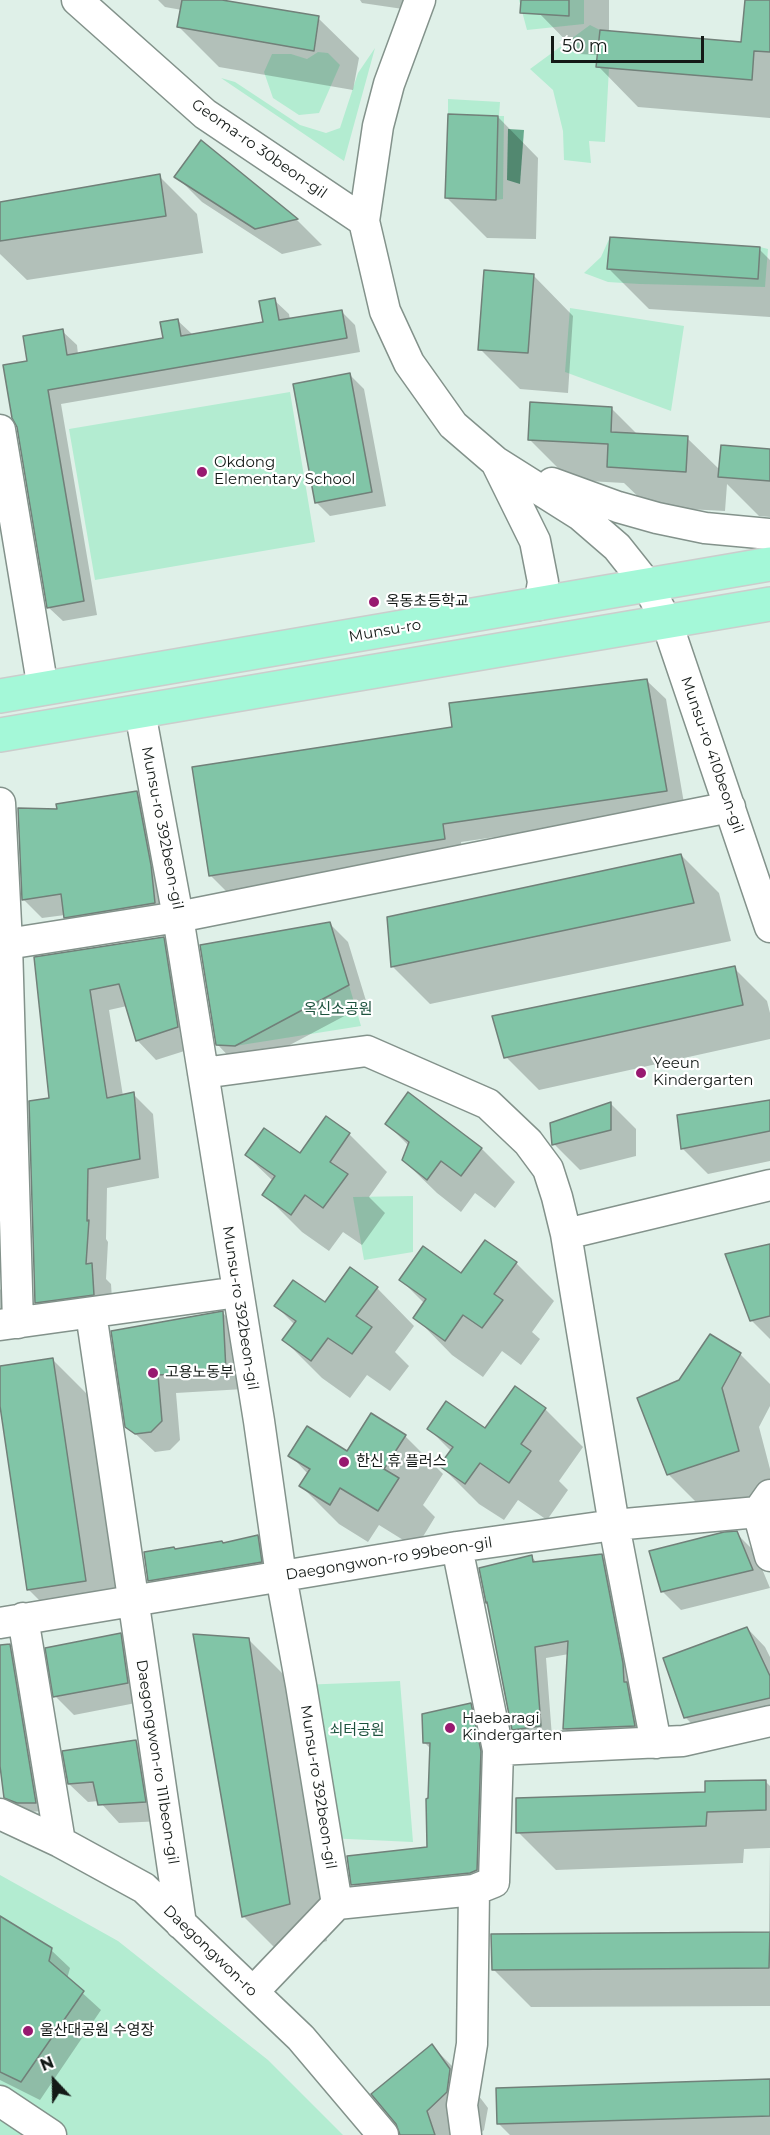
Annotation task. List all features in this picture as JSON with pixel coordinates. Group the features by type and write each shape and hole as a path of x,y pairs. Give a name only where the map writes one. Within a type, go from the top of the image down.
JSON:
{"main road":[{"name":"Munsu-ro","path":"0,696 770,564"},
{"path":"0,735 770,604"}],"street":[{"name":"Geoma-ro 30beon-gil","path":"76,0 205,114 364,221"},
{"path":"420,0 386,94 378,126 364,221 385,311 409,363 453,425 496,462 618,507 657,518 705,528 770,534"},
{"path":"0,430 43,689"},
{"path":"496,462 535,541 543,582 539,604"},
{"name":"Munsu-ro 410beon-gil","path":"496,462 580,515 617,547 648,586 667,623 770,927"},
{"name":"Munsu-ro 392beon-gil","path":"140,712 178,917 281,1576 302,1685 337,1904"},
{"path":"0,803 7,944 9,1324 238,1292"},
{"path":"7,944 178,917 729,807"},
{"path":"202,1073 367,1051 488,1104 528,1142 548,1169 566,1234 614,1525 656,1743"},
{"path":"566,1234 770,1185"},
{"name":"Daegongwon-ro 111beon-gil","path":"92,1312 181,1924"},
{"path":"764,1504 770,1556"},
{"name":"Daegongwon-ro 99beon-gil","path":"6,1621 457,1547 764,1504"},
{"path":"253,1992 337,1904 474,1890 494,1882 498,1750 457,1547"},
{"path":"6,1621 60,1842"},
{"path":"498,1750 683,1741 770,1721"},
{"name":"Daegongwon-ro","path":"0,1814 60,1842 144,1888 301,2038 383,2135"},
{"path":"466,2135 462,2105 472,2044 474,1890"},
{"path":"0,2101 51,2135"}],"green space":[{"path":"519,0 537,0 538,14 569,16 569,0 584,0 584,24 527,30"},
{"path":"590,25 600,30 596,67 609,68 605,142 589,141 591,163 564,160 563,131 553,90 530,69"},
{"path":"375,48 344,161 221,78 235,82 300,125 326,133 340,128 358,73"},
{"path":"318,52 328,53 340,65 319,113 299,115 273,98 264,72 272,54 291,54 307,59"},
{"path":"448,99 500,102 499,116 504,116 503,199 496,200 498,116 448,114"},
{"path":"610,237 608,269 757,279 760,247 768,249 765,287 608,282 584,273 601,257"},
{"path":"570,308 684,326 671,411 565,372"},
{"path":"290,392 315,542 95,580 69,429"},
{"name":"옥신소공원","path":"349,985 361,1026 235,1046"},
{"path":"413,1196 413,1252 364,1260 353,1197"},
{"name":"쇠터공원","path":"400,1681 413,1842 326,1838 301,1685"},
{"path":"0,1875 118,1941 268,2060 343,2135 0,2135"}],"shaded area":[{"path":"508,129 524,130 520,184 507,180"}],"building":[{"path":"182,0 222,0 319,16 314,51 177,27"},
{"path":"521,0 569,0 569,16 520,13"},
{"path":"745,0 770,0 770,52 754,51 752,80 596,67 600,30 741,42"},
{"path":"448,114 498,116 496,200 445,198"},
{"path":"201,140 298,219 255,229 174,177"},
{"path":"160,174 166,216 0,241 0,202"},
{"path":"610,237 760,247 758,279 607,269"},
{"path":"484,270 534,274 528,353 478,350"},
{"path":"275,298 279,320 342,310 347,338 48,390 84,601 47,608 17,427 12,418 3,365 27,361 23,336 63,329 67,355 163,338 160,322 178,319 181,336 263,322 259,301"},
{"path":"350,373 372,492 315,503 293,384"},
{"path":"530,402 612,407 611,432 688,436 686,472 607,467 608,444 528,440"},
{"path":"721,445 770,449 770,481 718,477"},
{"path":"647,679 667,791 443,824 445,839 209,876 192,767 452,727 449,703"},
{"path":"137,791 151,865 155,903 64,918 61,894 22,900 18,808 57,809 56,804"},
{"path":"681,854 694,903 391,967 387,917"},
{"path":"330,922 349,985 235,1046 216,1045 200,945"},
{"path":"164,937 178,1027 136,1041 119,984 90,990 107,1098 134,1092 140,1159 88,1169 87,1221 89,1220 86,1264 92,1263 94,1295 35,1303 29,1101 49,1098 34,957"},
{"path":"735,966 743,1005 504,1058 492,1016"},
{"path":"408,1092 482,1148 461,1176 441,1161 427,1180 402,1160 409,1142 385,1124"},
{"path":"770,1100 770,1131 681,1149 677,1115"},
{"path":"611,1102 611,1130 552,1145 550,1123"},
{"path":"326,1116 350,1133 330,1162 348,1174 323,1208 305,1195 291,1215 262,1195 275,1176 245,1155 264,1128 300,1153"},
{"path":"485,1240 517,1262 494,1294 503,1300 482,1328 463,1315 445,1341 413,1318 426,1299 399,1280 423,1246 461,1273"},
{"path":"770,1244 770,1316 750,1321 725,1254"},
{"path":"350,1267 378,1287 356,1316 372,1327 352,1354 328,1338 311,1361 282,1340 296,1321 274,1306 293,1280 325,1302"},
{"name":"고용노동부","path":"223,1311 226,1371 158,1375 162,1421 151,1432 135,1434 125,1427 111,1331"},
{"path":"710,1334 741,1353 722,1388 739,1451 667,1475 637,1398 679,1380"},
{"path":"53,1358 86,1581 27,1590 0,1406 0,1366"},
{"name":"한신 휴 플러스","path":"515,1386 546,1408 521,1444 531,1451 509,1483 480,1463 465,1484 439,1466 453,1447 427,1429 446,1401 485,1428"},
{"name":"한신 휴 플러스","path":"371,1413 406,1435 384,1469 399,1478 378,1511 340,1488 330,1505 299,1486 310,1469 288,1456 307,1426 347,1451"},
{"path":"737,1531 753,1570 661,1592 649,1551 724,1532"},
{"path":"258,1535 262,1562 148,1581 144,1552 222,1541 223,1543"},
{"path":"602,1554 623,1663 624,1682 627,1682 635,1726 563,1729 568,1641 535,1647 541,1726 512,1730 479,1568 532,1555 533,1562"},
{"path":"747,1627 770,1676 770,1698 684,1718 663,1658"},
{"path":"121,1633 128,1683 53,1697 45,1648"},
{"path":"193,1634 249,1638 290,1904 242,1917"},
{"path":"10,1644 36,1803 17,1803 4,1798 0,1766 0,1645"},
{"path":"471,1703 481,1751 477,1870 470,1873 351,1885 347,1856 427,1847 426,1799 428,1798 430,1743 423,1743 422,1714"},
{"path":"136,1740 146,1802 98,1805 93,1782 68,1784 62,1751"},
{"path":"766,1780 766,1810 707,1812 706,1826 516,1833 516,1798 705,1792 705,1781"},
{"name":"울산대공원 수영장","path":"0,1916 52,1948 49,1961 84,1991 21,2082 0,2072"},
{"path":"770,1932 769,1968 492,1970 491,1934"},
{"path":"432,2044 450,2069 447,2092 427,2111 435,2135 400,2135 396,2124 371,2094"},
{"path":"770,2079 770,2116 497,2124 496,2088"}],"place":[{"name":"Okdong Elementary School","path":"202,472"},
{"name":"옥동초등학교","path":"374,602"},
{"name":"Yeeun Kindergarten","path":"641,1073"},
{"name":"고용노동부","path":"153,1373"},
{"name":"한신 휴 플러스","path":"344,1462"},
{"name":"Haebaragi Kindergarten","path":"450,1728"},
{"name":"울산대공원 수영장","path":"28,2031"}]}
